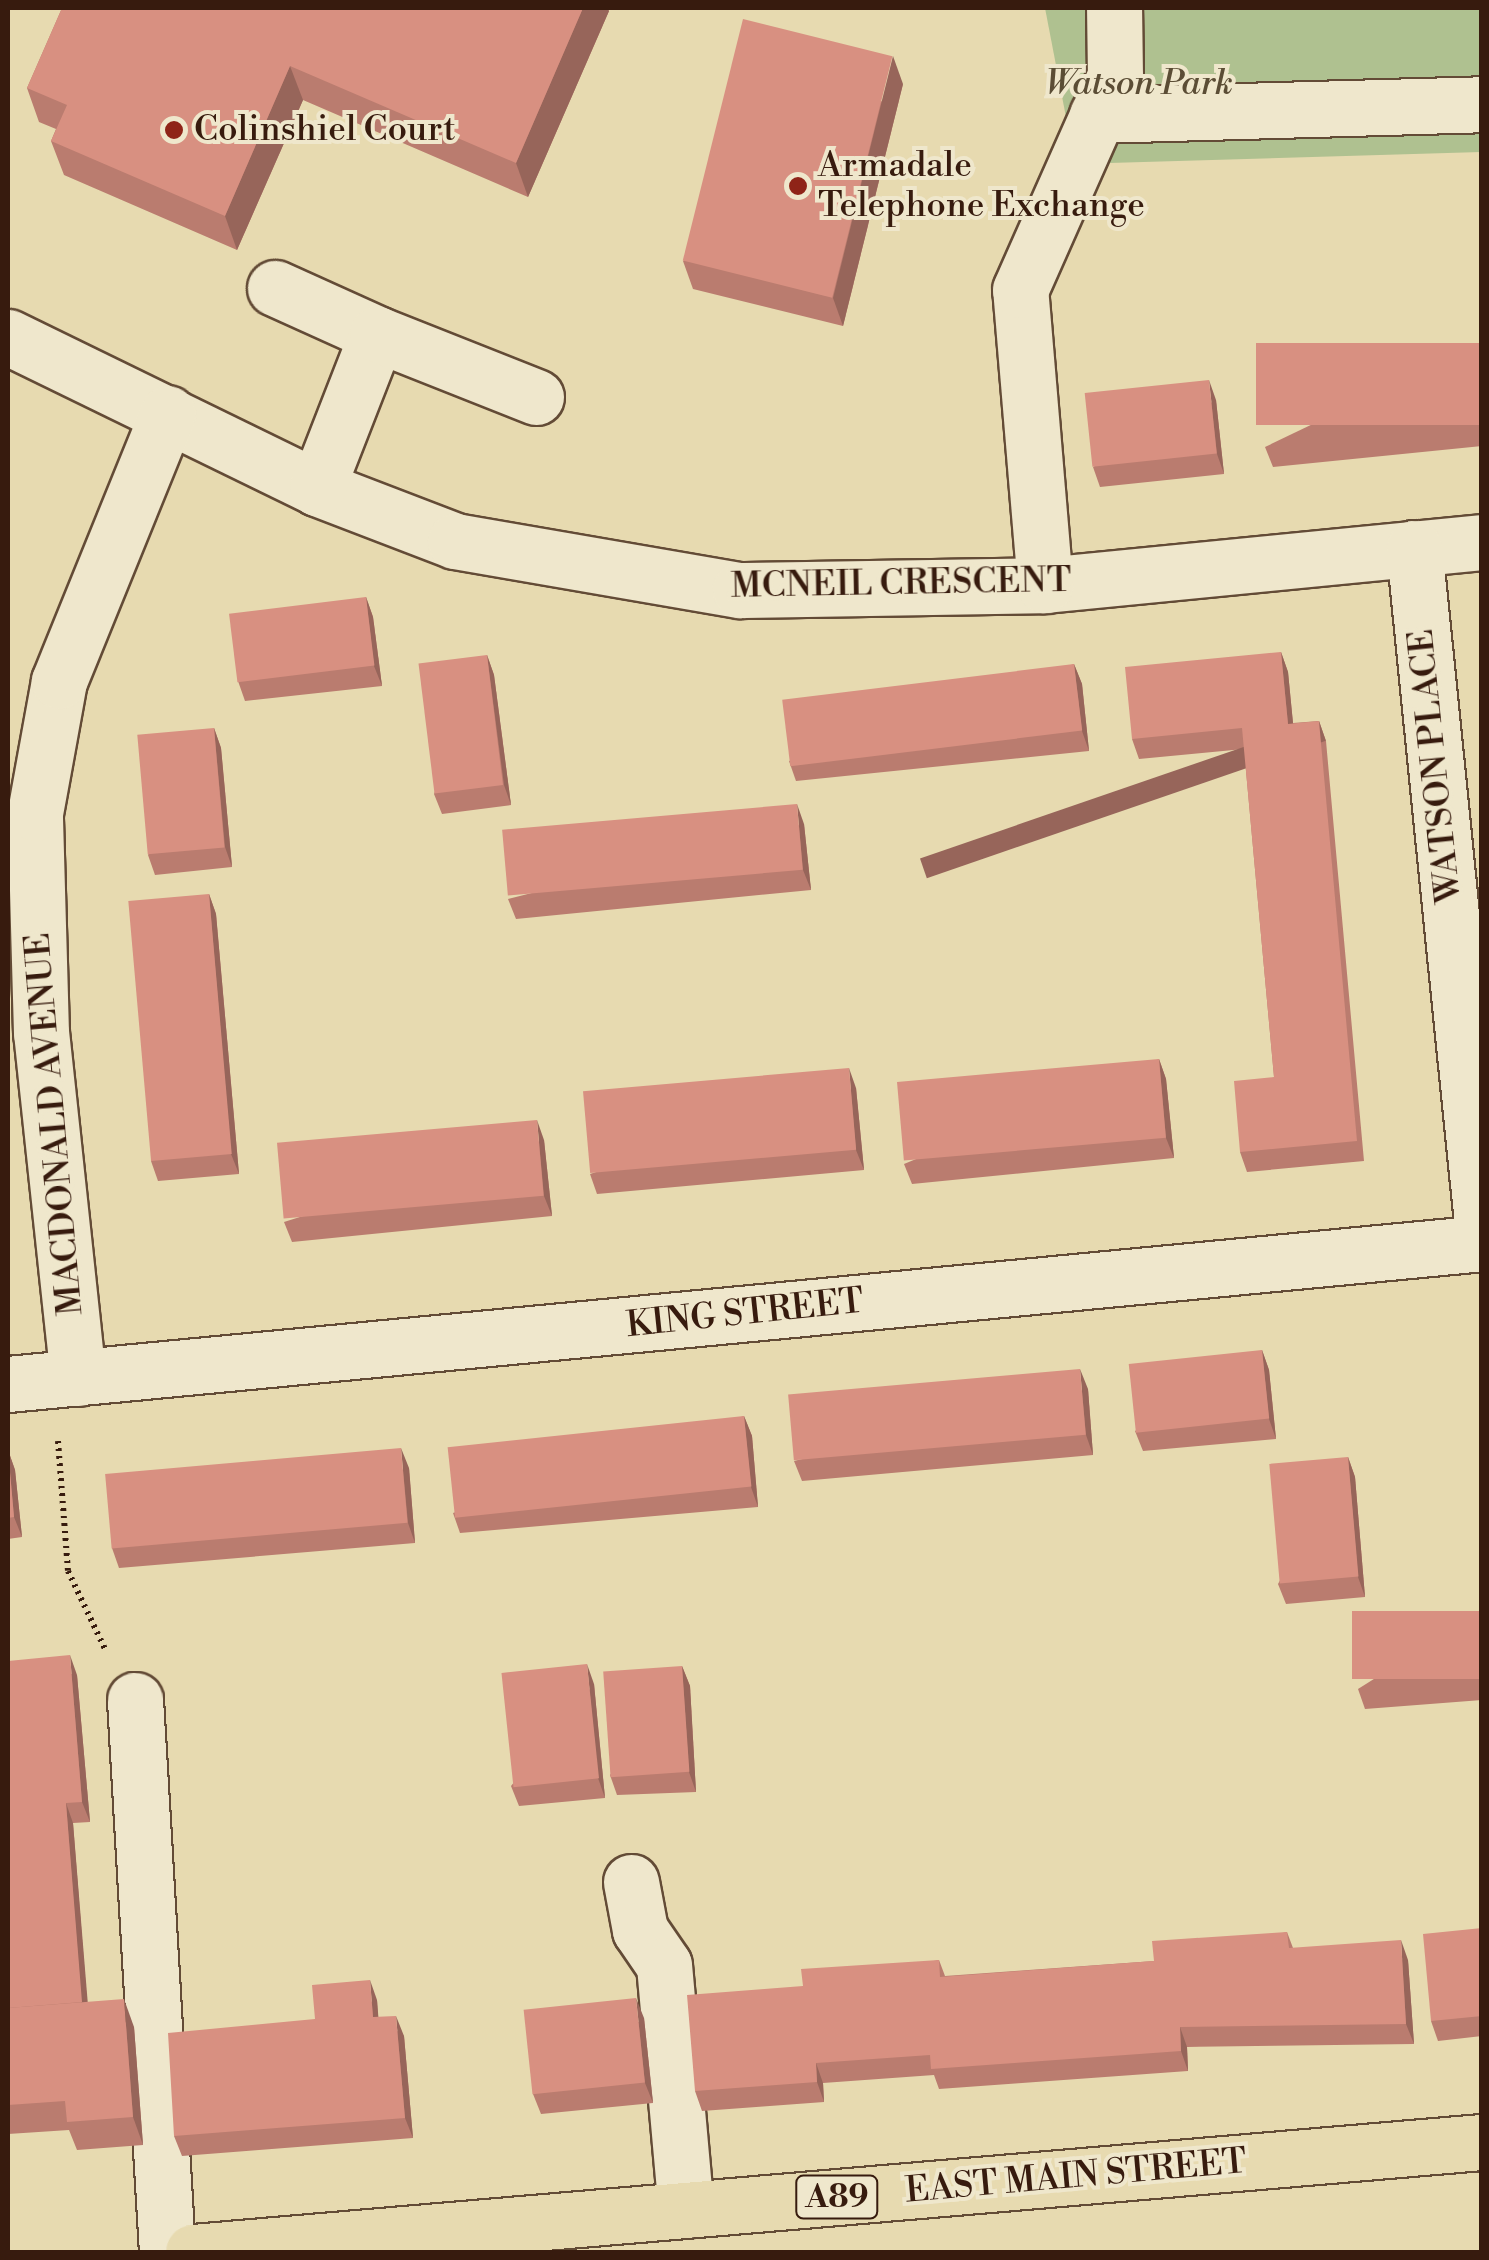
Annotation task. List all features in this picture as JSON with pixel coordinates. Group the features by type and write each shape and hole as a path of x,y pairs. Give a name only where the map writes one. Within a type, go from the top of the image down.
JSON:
{"main road":[{"name":"EAST MAIN STREET","path":"193,2252 1482,2142"}],"street":[{"path":"1046,585 1020,290 1115,76 1114,8"},
{"path":"1097,115 1482,104"},
{"path":"276,288 377,334 536,397"},
{"path":"318,488 377,334"},
{"name":"MCNEIL CRESCENT","path":"8,337 318,488 455,541 740,590 1046,585 1482,542"},
{"name":"MACDONALD AVENUE","path":"46,1381 35,813 59,682 168,413"},
{"name":"WATSON PLACE","path":"1414,548 1482,1222"},
{"name":"KING STREET","path":"46,1381 1482,1242"},
{"path":"135,1700 166,2252"},
{"path":"631,1882 640,1930 664,1964 686,2210"}],"path":[{"path":"46,1381 68,1571 135,1700"}],"green space":[{"name":"Watson Park","path":"1045,8 1481,8 1481,152 1075,164"}],"building":[{"name":"Colinshiel Court","path":"62,8 583,8 516,163 290,66 225,216 51,141 67,105 27,88"},
{"name":"Armadale Telephone Exchange","path":"743,19 892,56 832,298 683,261"},
{"path":"1256,343 1482,343 1482,425 1256,425"},
{"path":"1209,380 1217,454 1092,467 1085,393"},
{"path":"366,597 374,665 237,682 229,614"},
{"path":"1281,652 1288,724 1319,721 1357,1141 1240,1152 1234,1081 1274,1077 1242,728 1132,739 1125,667"},
{"path":"487,655 503,785 434,793 419,663"},
{"path":"1074,664 1082,731 790,766 782,700"},
{"path":"214,728 224,848 148,854 137,735"},
{"path":"797,804 803,870 508,896 502,830"},
{"path":"209,894 232,1154 151,1161 128,901"},
{"path":"1159,1059 1166,1138 904,1161 897,1082"},
{"path":"849,1068 856,1150 590,1173 583,1091"},
{"path":"537,1120 544,1196 284,1218 277,1143"},
{"path":"1262,1350 1269,1419 1136,1433 1129,1364"},
{"path":"1080,1369 1086,1435 794,1460 788,1395"},
{"path":"744,1416 751,1487 455,1518 448,1447"},
{"path":"401,1448 408,1523 112,1549 105,1474"},
{"path":"8,1450 14,1517 8,1518"},
{"path":"1348,1457 1358,1577 1280,1583 1269,1464"},
{"path":"1352,1611 1482,1611 1482,1679 1352,1679"},
{"path":"70,1655 82,1802 66,1803 82,2002 8,2008 8,1661"},
{"path":"587,1664 599,1778 513,1787 501,1673"},
{"path":"682,1666 689,1772 611,1777 603,1672"},
{"path":"1482,1928 1482,2016 1431,2021 1423,1934"},
{"path":"1287,1932 1289,1948 1401,1940 1406,2024 1180,2027 1181,2051 931,2069 930,2055 816,2063 817,2082 695,2091 687,1995 803,1986 801,1969 939,1960 940,1977 1154,1961 1152,1941"},
{"path":"370,1980 373,2017 396,2016 405,2118 174,2136 168,2033 315,2019 312,1985"},
{"path":"636,1998 645,2083 533,2094 524,2010"},
{"path":"124,1999 133,2117 67,2122 65,2101 8,2105 8,2008"}],"place":[{"name":"Colinshiel Court","path":"174,130"},
{"name":"Armadale Telephone Exchange","path":"798,186"}]}
